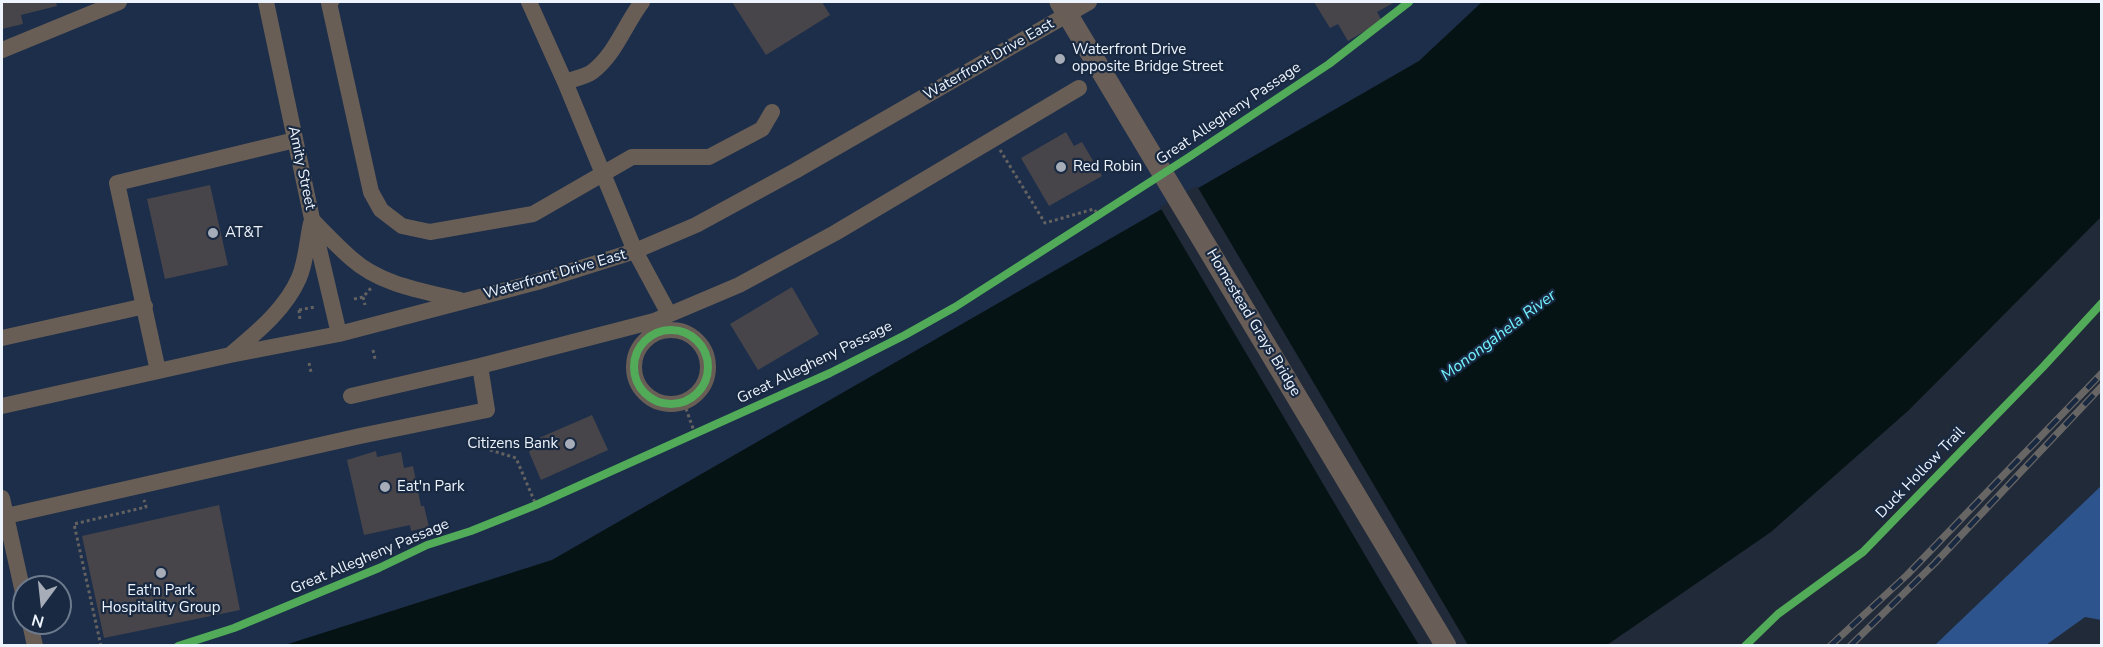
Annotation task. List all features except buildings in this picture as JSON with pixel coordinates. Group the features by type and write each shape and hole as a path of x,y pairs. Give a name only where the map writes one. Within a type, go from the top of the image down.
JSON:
{"main road":[{"name":"Homestead Grays Bridge","path":"1060,10 1446,645"}],"street":[{"path":"2,50 119,2"},
{"name":"Amity Street","path":"266,2 339,334"},
{"path":"331,2 329,3 371,192 381,210 402,226 430,232 533,214 632,157 709,157 762,129 772,112"},
{"path":"529,2 603,172 635,251 660,322 695,339 706,355 708,374 700,392 684,403 660,404 640,391 632,368 639,346 660,322"},
{"path":"565,82 591,72 609,55 630,17 642,2"},
{"path":"1049,2 1060,10"},
{"name":"Waterfront Drive East","path":"2,406 230,355 339,334 537,282 635,251 696,225 795,171 1060,10 1089,2"},
{"path":"351,396 660,322 739,285 835,233 1080,88"},
{"path":"158,371 117,183 295,140"},
{"path":"312,219 353,261 377,275 395,283 462,301"},
{"path":"230,355 268,322 287,298 299,278 312,219"},
{"path":"2,338 145,306"},
{"path":"3,516 488,410 480,366"},
{"path":"2,498 3,516 18,575"}],"path":[{"path":"993,139 1045,223 1094,209 1099,216"},
{"path":"1089,222 1109,209"},
{"path":"354,299 363,297 374,284"},
{"path":"363,297 365,305"},
{"path":"296,304 300,320"},
{"path":"299,310 315,307"},
{"path":"373,350 375,358"},
{"path":"309,363 311,372"},
{"path":"684,403 695,434"},
{"path":"685,439 706,430"},
{"path":"490,450 516,458 536,505"},
{"path":"101,645 74,524 146,507 140,486"},
{"path":"525,509 546,500"}],"shaded area":[{"path":"2,2 1482,2 1419,61 552,560 282,646 2,645"},
{"path":"2101,486 2101,620 2085,617 2046,645 1935,645"}],"water":[{"name":"Monongahela River","path":"1482,2 2101,2 2101,217 1909,410 1771,532 1607,645 282,646 552,560 1419,61"}],"pier":[{"path":"1197,186 1468,645 1419,645 1385,589 1160,207"}],"railway":[{"path":"1830,646 1907,575 2102,373"},
{"path":"1850,646 1935,563 2102,386"}],"cycle path":[{"name":"Great Allegheny Passage","path":"178,646 234,628 379,568 427,545 471,531 536,505 830,373 905,335 955,307 1189,157 1329,64 1409,2"},
{"name":"Duck Hollow Trail","path":"1745,646 1778,614 1863,552 2102,303"},
{"path":"671,330 692,336 702,346 708,367 702,388 692,398 671,404 650,398 640,388 634,367 640,346 650,336 671,330"}],"place":[{"name":"Waterfront Drive opposite Bridge Street","path":"1060,59"},
{"name":"Red Robin","path":"1061,167"},
{"name":"AT&T","path":"213,233"},
{"name":"Citizens Bank","path":"570,444"},
{"name":"Eat'n Park","path":"385,487"},
{"name":"Eat'n Park Hospitality Group","path":"161,573"}]}
